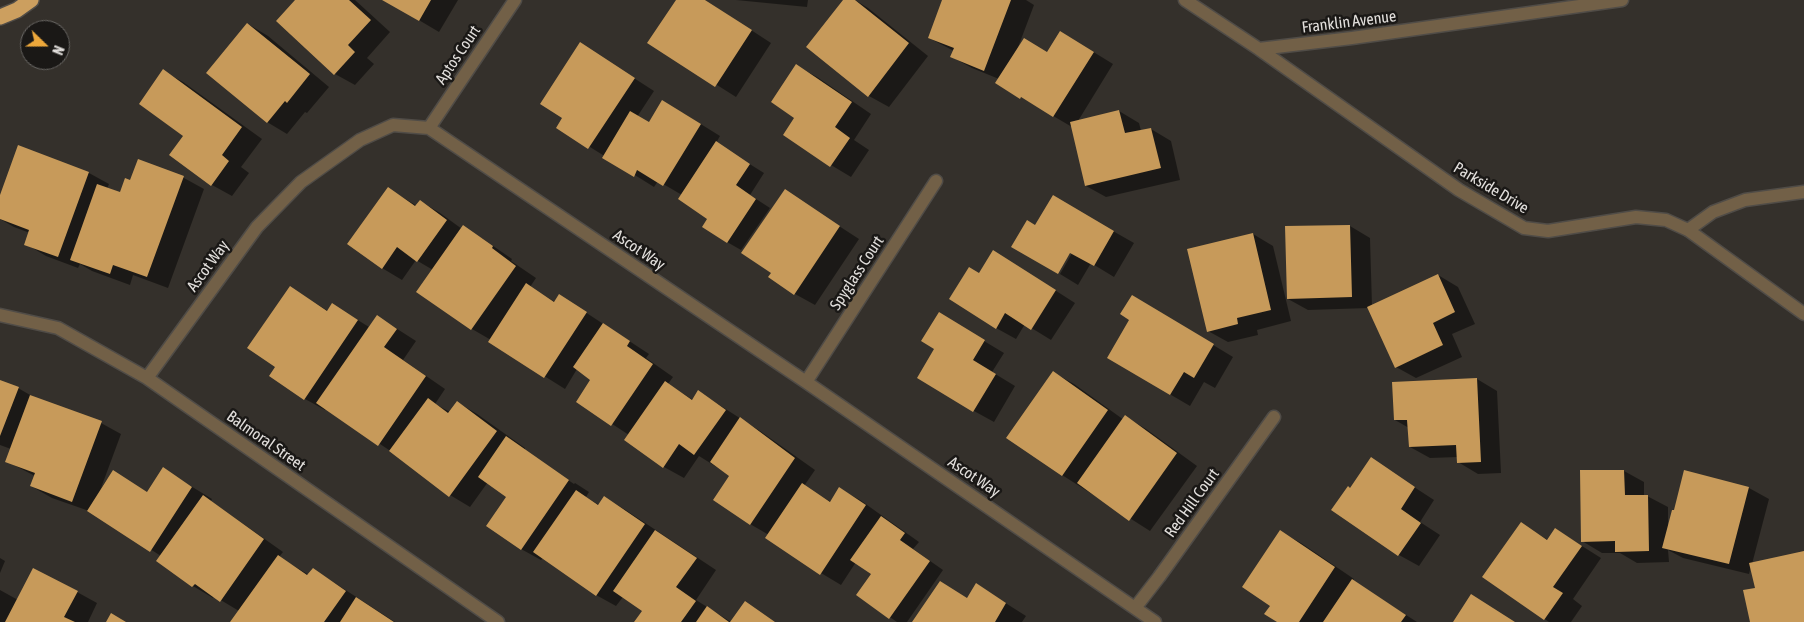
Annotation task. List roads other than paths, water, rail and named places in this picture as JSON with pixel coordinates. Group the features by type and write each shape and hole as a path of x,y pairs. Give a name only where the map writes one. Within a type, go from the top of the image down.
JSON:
{"highway":[{"path":"0,17 17,10 31,0"},
{"path":"0,13 17,10"}],"street":[{"name":"Aptos Court","path":"429,128 515,0"},
{"name":"Parkside Drive","path":"1185,0 1259,49 1459,190 1524,228 1548,231 1636,217 1666,220 1688,230 1804,314"},
{"name":"Franklin Avenue","path":"1259,49 1362,37 1622,0"},
{"name":"Ascot Way","path":"147,378 257,227 301,182 360,140 393,125 429,128 806,382 1155,622"},
{"name":"Spyglass Court","path":"806,382 936,181"},
{"path":"1688,230 1713,212 1746,200 1804,192"},
{"name":"Balmoral Street","path":"0,315 58,328 147,378 498,622"},
{"name":"Red Hill Court","path":"1135,608 1274,416"}]}
